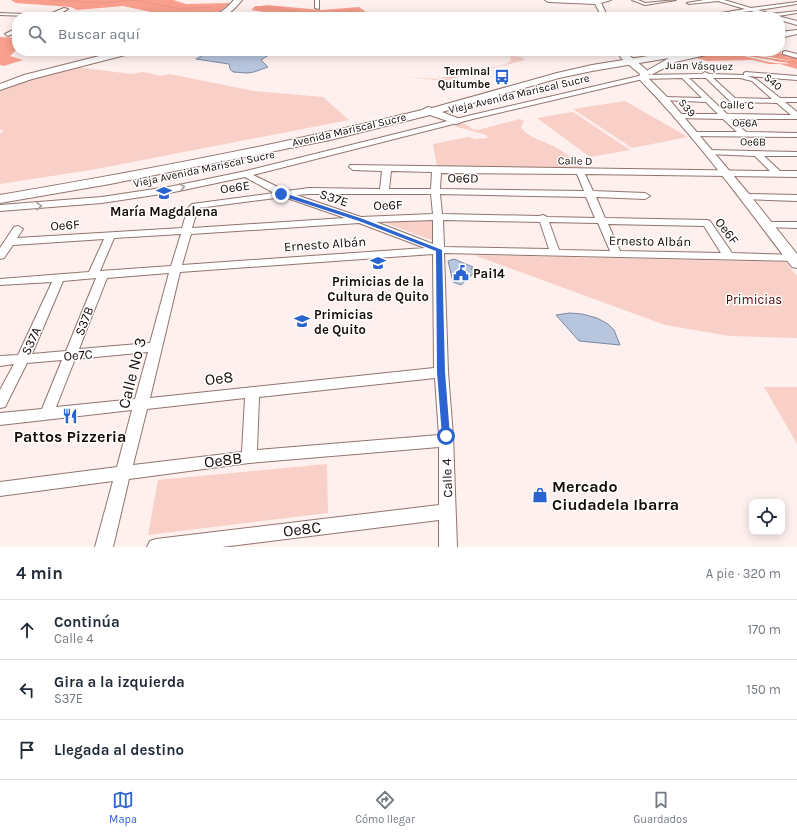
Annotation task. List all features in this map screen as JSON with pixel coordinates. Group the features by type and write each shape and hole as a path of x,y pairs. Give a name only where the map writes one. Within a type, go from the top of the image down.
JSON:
{"main road":[{"path":"226,12 238,0"},
{"path":"234,12 246,0"},
{"path":"785,34 797,32"},
{"path":"785,37 797,36"},
{"path":"0,81 94,56"},
{"path":"0,87 28,77 110,56"},
{"name":"Avenida Mariscal Sucre","path":"0,199 70,188 330,136 627,56"},
{"path":"646,74 666,63 690,56"},
{"path":"428,109 456,121"},
{"name":"Avenida Mariscal Sucre","path":"0,192 151,166 328,131 428,109"}],"street":[{"path":"317,0 317,8"},
{"path":"548,0 608,0"},
{"path":"592,0 597,12"},
{"path":"592,0 601,12"},
{"path":"634,0 645,4 674,0"},
{"path":"689,4 718,0 758,12"},
{"path":"720,7 751,3"},
{"path":"736,12 797,3"},
{"path":"59,12 66,9"},
{"path":"785,14 797,12"},
{"path":"0,14 12,15"},
{"path":"785,19 797,23"},
{"path":"8,34 12,32"},
{"path":"786,53 797,56"},
{"name":"S39","path":"627,56 646,74 646,83 664,99 796,260"},
{"path":"696,70 708,76 740,106 714,106"},
{"name":"Juan Vásquez","path":"646,74 696,70 795,81"},
{"name":"Juan Vásquez","path":"646,74 683,76 740,76 754,80"},
{"name":"Vieja Avenida Mariscal Sucre","path":"0,208 50,206 174,189 246,174 646,74"},
{"path":"683,76 744,134"},
{"name":"S40","path":"754,80 797,117"},
{"path":"664,99 707,100"},
{"path":"733,100 797,100"},
{"name":"Calle C","path":"678,116 797,117"},
{"name":"Oe6A","path":"693,134 797,135"},
{"name":"Oe6B","path":"708,152 797,154"},
{"path":"757,153 778,174"},
{"name":"Calle D","path":"353,167 437,170 529,182 580,172 797,174"},
{"path":"384,192 387,168"},
{"name":"Calle 4","path":"437,170 436,191 439,250 441,372 446,440 448,547"},
{"path":"580,172 588,194 616,255"},
{"name":"S37E","path":"246,174 281,194 361,220 439,250"},
{"name":"Oe6D","path":"281,194 309,191 436,191 529,182 588,194 645,196"},
{"name":"Oe6E","path":"192,208 198,205 281,194"},
{"path":"745,197 797,198"},
{"name":"Calle No 3","path":"104,547 192,208"},
{"name":"Oe6F","path":"8,242 361,220 438,217 543,218 707,223 728,256"},
{"path":"543,218 555,252"},
{"path":"768,224 797,225"},
{"path":"0,256 18,229"},
{"name":"S37B","path":"47,413 71,356 110,236"},
{"name":"Ernesto Albán","path":"0,282 439,250 555,252 616,255 728,256 796,260"},
{"name":"S37A","path":"0,403 23,359 59,278"},
{"name":"Oe7C","path":"0,361 71,356 156,347"},
{"name":"Oe8","path":"0,419 441,372"},
{"path":"249,457 252,391"},
{"name":"Oe8B","path":"0,489 249,457 446,440"},
{"name":"Oe8C","path":"156,547 448,511"}],"green space":[{"path":"510,57 521,57 525,60 444,81 407,77 437,79 444,77 456,77 506,64 511,61"},
{"path":"76,67 131,74 143,72 161,76 170,74 254,91 323,97 349,120 91,170 0,184 0,134 4,130 0,130 0,89 27,79"},
{"path":"625,101 688,137 632,148 573,109"},
{"path":"573,112 630,150 590,157 537,118"},
{"path":"520,119 524,121 521,128 525,132 560,150 582,168 437,167 433,144 468,137 476,139 488,138 486,135 454,126 463,123 473,129 478,130"},
{"path":"435,219 437,242 377,220"},
{"name":"Primicias","path":"474,255 786,262 797,276 797,338 730,336 665,325"},
{"path":"764,387 797,387 797,444"},
{"path":"327,464 328,513 148,535 158,480"}],"shaded area":[{"path":"11,0 173,0 186,4 230,3 220,12 151,12 123,6 77,10 71,7 16,3"},
{"path":"267,5 321,10 359,7 366,12 263,12 251,10 254,7"},
{"path":"0,37 12,38 12,54 10,56 23,60 4,66 0,65"},
{"path":"785,54 797,58 797,69 780,64 769,64 752,60 707,61 693,57 743,56 783,64 790,63 790,61 766,56 785,56"}],"building":[{"path":"202,56 267,56 261,60 268,67 247,73 233,72 230,69 229,64 196,59"},
{"name":"Pai14","path":"454,259 473,267 471,269 476,271 461,285 453,282 448,261"},
{"path":"570,313 582,314 597,318 608,324 614,330 620,345 579,341 556,315"}],"waterway":[{"path":"50,0 103,3 132,0 181,9 212,7"},
{"path":"258,8 281,9 295,12"},
{"path":"344,12 354,12"},
{"path":"753,56 781,61"},
{"path":"775,60 781,61"},
{"path":"781,61 797,63"}],"place":[{"name":"Terminal Quitumbe","path":"502,77"},
{"name":"María Magdalena","path":"164,193"},
{"name":"Primicias de la Cultura de Quito","path":"378,263"},
{"name":"Pai14","path":"461,273"},
{"name":"Primicias de Quito","path":"302,321"},
{"name":"Pattos Pizzeria","path":"70,416"},
{"name":"Mercado Ciudadela Ibarra","path":"540,495"}],"route":[{"path":"281,194 361,220 439,250 441,372 446,436"}]}
